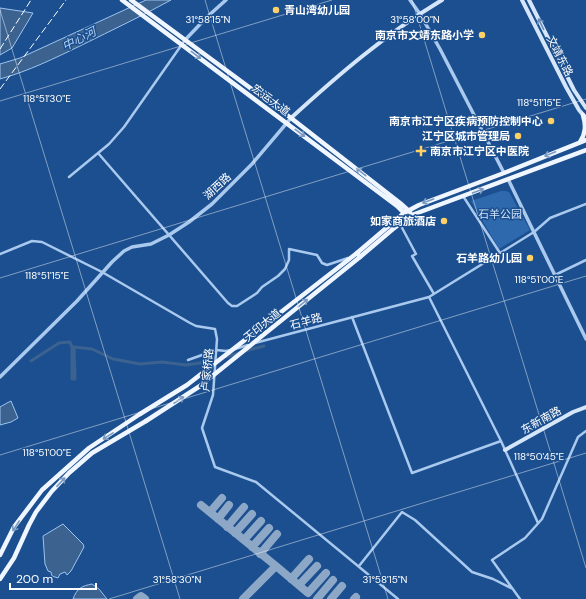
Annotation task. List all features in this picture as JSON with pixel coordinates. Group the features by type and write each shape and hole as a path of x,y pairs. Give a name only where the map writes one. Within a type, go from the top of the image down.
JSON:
{"main road":[{"name":"宏运大道","path":"122,0 131,3 148,13 287,123 397,206 406,211"},
{"name":"湖西路","path":"291,118 343,72 395,30 442,0"},
{"name":"文靖东路","path":"522,0 566,87 585,117"},
{"name":"文靖东路","path":"530,0 574,90 586,108"},
{"name":"宏运大道","path":"131,3 142,16 183,42 291,118 406,211 410,216"},
{"path":"579,143 586,129 585,117"},
{"name":"天印大道","path":"0,579 14,558 36,512 52,491 69,473 92,453 146,421 200,386 359,255 406,211 419,204 504,173 586,140"},
{"name":"天印大道","path":"0,555 14,527 42,490 89,448 187,385 410,216 586,150"},
{"name":"东新南路","path":"505,450 573,412 586,407"}],"street":[{"path":"69,177 109,144 124,127 183,42 226,0"},
{"path":"410,0 420,14 440,49 504,173"},
{"name":"湖西路","path":"0,377 124,251 132,247 151,244 169,235 212,204 252,164 291,118"},
{"path":"98,153 232,306 237,306 257,293 262,287 278,276 285,269 289,260 289,249 317,255 322,264 327,265 359,255"},
{"path":"508,179 586,339"},
{"path":"463,196 500,253"},
{"name":"石羊路","path":"188,360 216,350 226,351 429,297 534,232 550,218 586,204"},
{"path":"400,224 416,254 412,256 434,294"},
{"name":"卢家桥路","path":"0,254 32,241 42,242 102,272 190,323 196,326 215,329 217,339 213,395 202,428 215,467 256,482 398,599"},
{"path":"555,275 586,260"},
{"path":"429,297 501,441 538,523"},
{"path":"352,317 412,473 501,441"},
{"path":"520,599 492,560 526,538 542,519 578,437 586,430"},
{"path":"359,566 402,512 415,520 472,572 493,579 513,589"}],"green space":[{"name":"石羊公园","path":"501,191 509,192 530,230 499,249 471,201"}],"water":[{"name":"中心河","path":"146,0 171,0 52,59 32,68 0,79 0,64 20,58"},
{"path":"0,8 33,13 12,48 0,55"},
{"path":"11,401 18,418 0,425 0,407"},
{"path":"63,524 83,544 84,547 71,571 67,575 65,572 60,574 58,578 52,576 45,564 43,536"},
{"path":"92,584 99,589 107,599 73,599 76,592 80,588"}],"waterway":[{"path":"31,361 59,343 70,342 72,347 72,379 75,379 74,347 92,349 113,359 140,364 162,362 186,365 218,359"},
{"path":"245,351 264,346"},
{"path":"225,357 239,353"}],"taxiway":[{"path":"210,512 222,498"},
{"path":"201,505 276,566"},
{"path":"218,519 229,505"},
{"path":"227,527 244,507"},
{"path":"235,533 252,514"},
{"path":"244,540 261,521"},
{"path":"252,547 269,528"},
{"path":"260,554 277,534"},
{"path":"291,579 309,559"},
{"path":"243,599 276,566 308,593 326,573"},
{"path":"299,585 317,566"},
{"path":"317,599 333,580"},
{"path":"331,599 342,586"},
{"path":"137,599 141,596 145,599"}],"railway":[{"path":"0,49 31,0"},
{"path":"0,89 66,0"}],"place":[{"name":"青山湾幼儿园","path":"276,10"},
{"name":"南京市文靖东路小学","path":"482,35"},
{"name":"南京市江宁区疾病预防控制中心","path":"551,121"},
{"name":"江宁区城市管理局","path":"518,136"},
{"name":"南京市江宁区中医院","path":"421,151"},
{"name":"如家商旅酒店","path":"444,221"},
{"name":"石羊路幼儿园","path":"530,258"}]}
